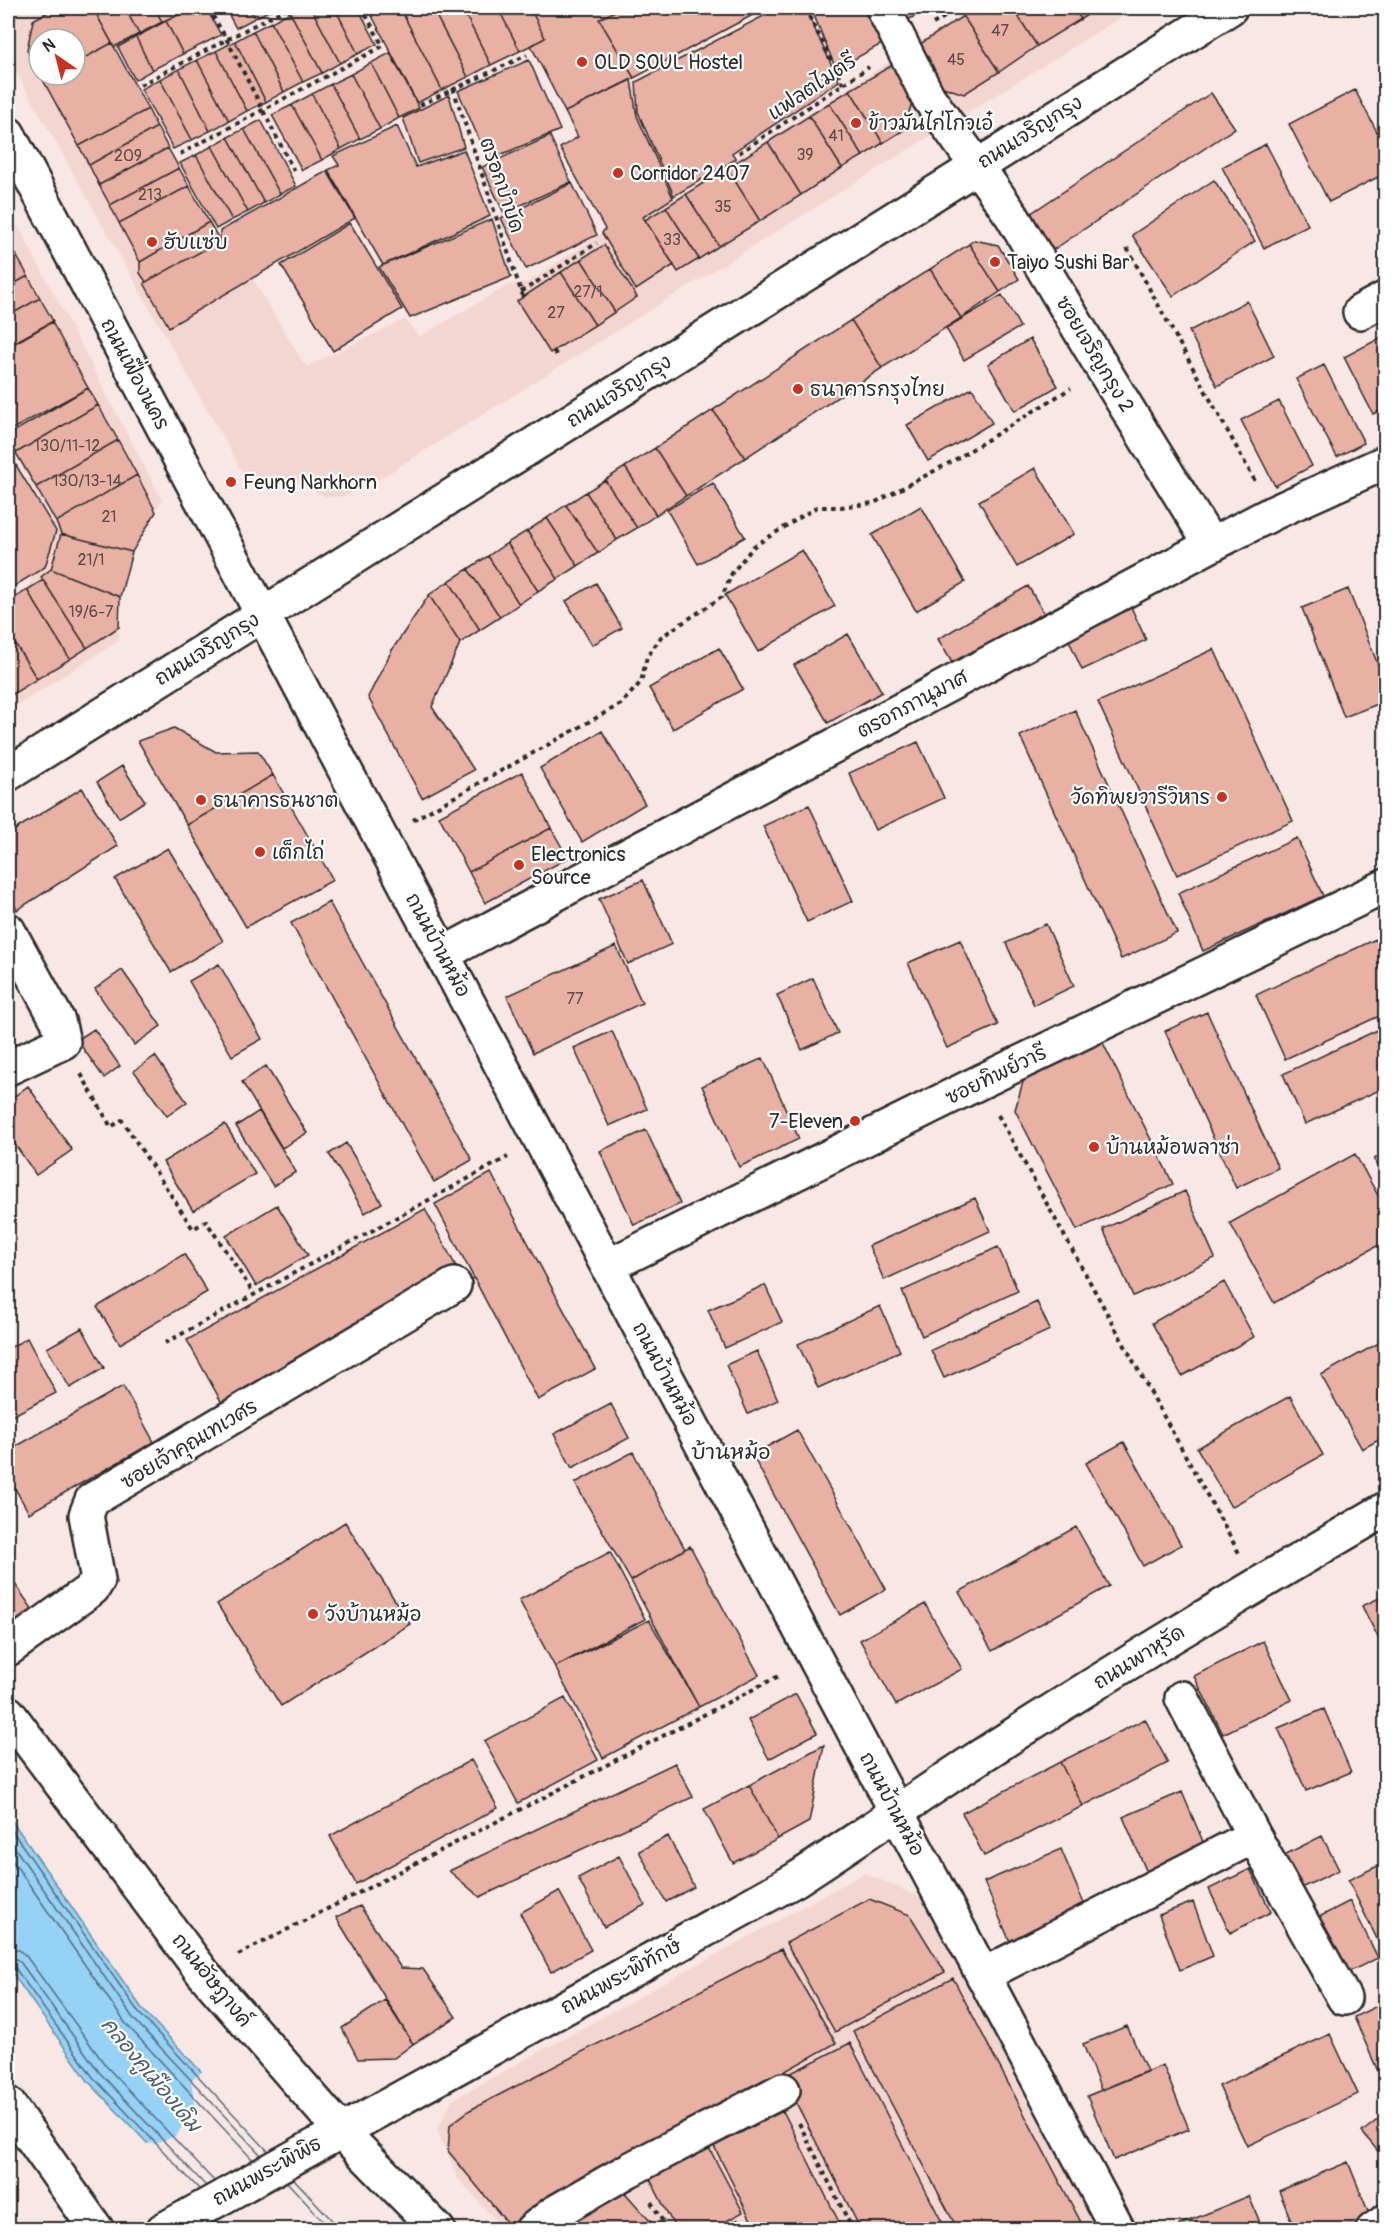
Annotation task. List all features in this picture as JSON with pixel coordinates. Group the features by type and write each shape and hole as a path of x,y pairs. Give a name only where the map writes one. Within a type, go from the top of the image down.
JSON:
{"street":[{"name":"ซอยเจริญกรุง 2","path":"883,8 928,97 1012,216 1211,545"},
{"name":"ถนนเจริญกรุง","path":"8,774 1230,8"},
{"name":"ถนนเฟื่องนคร","path":"8,134 263,614"},
{"name":"ตรอกภานุมาศ","path":"442,954 1211,545 1273,513 1386,462"},
{"name":"ถนนบ้านหม้อ","path":"263,614 1118,2229"},
{"name":"ซอยทิพย์วารี","path":"608,1266 980,1082 1383,894"},
{"path":"8,930 58,1021 63,1042 8,1068"},
{"name":"ซอยเจ้าคุณเทเวศร","path":"8,1649 93,1588 98,1580 86,1515 92,1500 454,1285"},
{"name":"ถนนพาหุรัด","path":"897,1813 1166,1639 1386,1509"},
{"path":"1182,1698 1254,1836 1344,1998"},
{"name":"ถนนอัษฎางค์","path":"8,1713 203,1973 341,2131 438,2229"},
{"name":"ถนนพระพิทักษ์","path":"341,2131 795,1880 897,1813"},
{"path":"983,1976 1254,1836"},
{"path":"532,2229 554,2213 629,2170 783,2090"},
{"path":"8,2104 97,2229"},
{"name":"ถนนพระพิพิธ","path":"174,2223 341,2131"},
{"path":"1373,2229 1386,2221"}],"path":[{"path":"208,8 226,38 295,173"},
{"path":"140,85 287,8"},
{"path":"180,154 383,46 362,8"},
{"path":"805,8 843,84"},
{"path":"420,105 527,55"},
{"name":"แฟลตไมตรี","path":"740,153 872,64"},
{"name":"ตรอกบำบัด","path":"453,88 523,297"},
{"path":"521,292 597,243"},
{"path":"1127,248 1273,513"},
{"path":"381,838 621,704 641,682 647,657 661,637 722,597 732,573 754,546 817,507 874,503 953,461 1103,369"},
{"path":"63,1042 111,1127 122,1120 193,1229 206,1221 254,1294"},
{"path":"980,1082 1257,1585"},
{"path":"165,1342 541,1140"},
{"path":"203,1973 815,1657"},
{"path":"783,2090 853,2229"},
{"path":"719,2229 740,2220 745,2229"}],"shaded area":[{"path":"8,8 184,8 187,13 115,52 215,236 326,170 355,218 252,278 306,367 405,319 419,337 508,285 528,282 602,233 605,229 560,148 578,136 565,112 633,80 639,116 675,199 973,8 1136,8 379,479 345,496 326,497 303,485 278,478 246,478 8,58"},
{"path":"8,206 162,500 125,556 113,602 120,640 8,711 8,599 28,587 50,517 8,443"},
{"path":"864,1873 925,1899 1097,2229 503,2229 458,2178 437,2130 452,2100"}],"water":[{"name":"คลองคูเมืองเดิม","path":"8,1815 143,2010 350,2229 229,2229 88,2081 8,1967"}],"pier":[{"path":"204,2070 346,2221 328,2229 225,2230 144,2144 158,2143 177,2135 195,2104 191,2081"}],"building":[{"path":"55,8 93,8 112,43 87,57 87,27 32,27 33,20"},
{"path":"93,8 125,8 139,34 114,47"},
{"path":"125,8 155,8 162,22 139,34"},
{"path":"155,8 184,8 186,10 162,22"},
{"path":"193,8 206,8 221,35 183,54 166,21"},
{"path":"225,8 249,8 255,18 236,28"},
{"path":"249,8 274,8 255,18"},
{"path":"299,8 311,8 340,63 322,73 290,12"},
{"path":"311,8 335,8 358,54 340,63"},
{"path":"335,8 358,8 377,44 358,54"},
{"path":"400,8 442,90 417,103 369,10"},
{"path":"400,8 432,8 468,77 442,90"},
{"path":"432,8 462,8 491,65 468,77"},
{"path":"462,8 498,8 520,51 491,65"},
{"path":"498,8 530,8 545,38 520,51"},
{"name":"OLD SOUL Hostel","path":"530,8 621,8 599,19 634,78 565,112 531,46 545,38"},
{"path":"621,8 766,8 634,78 599,19"},
{"path":"779,8 805,8 839,81 732,153 736,159 674,196 638,112 636,82"},
{"path":"811,8 871,8 889,40 836,69"},
{"path":"896,8 930,8 904,22"},
{"path":"978,8 1013,8 1037,46 999,72 963,16"},
{"path":"1013,8 1073,8 1081,19 1037,46"},
{"path":"1073,8 1098,8 1081,19"},
{"path":"290,12 322,73 303,82 271,22"},
{"path":"963,16 999,72 964,94 937,85 914,48"},
{"path":"166,21 183,54 152,70 136,37"},
{"path":"271,22 303,82 284,92 253,31"},
{"path":"253,31 284,92 266,102 235,41"},
{"path":"136,37 152,70 135,80 118,47"},
{"path":"235,41 266,102 247,111 216,51"},
{"path":"112,43 148,109 79,146 47,87 87,87 87,57"},
{"path":"216,51 247,111 229,121 197,60"},
{"path":"390,53 419,108 399,118 371,63"},
{"path":"197,60 229,121 210,131 179,69"},
{"path":"529,60 560,130 488,160 458,91"},
{"path":"371,63 399,118 380,129 351,74"},
{"path":"894,64 914,95 904,130 883,143 850,90"},
{"path":"179,69 210,131 192,140 160,79"},
{"path":"351,74 380,129 360,139 331,84"},
{"path":"160,79 192,140 173,149 141,89"},
{"name":"Corridor 2407","path":"631,80 637,116 673,198 643,217 674,265 636,290 602,233 605,229 560,148 578,137 565,112"},
{"path":"331,84 360,139 341,149 312,94"},
{"name":"ข้าวมันไก่โกวเอ๋","path":"850,90 883,143 863,156 829,103"},
{"path":"1355,90 1386,149 1386,173 1329,202 1289,124"},
{"path":"1211,93 1235,128 1053,250 1030,214"},
{"path":"312,94 341,149 322,160 292,105"},
{"path":"449,95 464,147 418,163 403,118"},
{"path":"829,103 863,156 842,168 809,116"},
{"path":"292,105 322,160 302,170 272,115"},
{"path":"148,109 157,127 89,165 79,146"},
{"path":"809,116 842,168 801,195 768,142"},
{"path":"261,120 296,186 280,194 244,129"},
{"path":"397,126 416,167 464,150 490,216 383,265 328,170 339,165 333,156"},
{"path":"157,127 168,148 99,185 89,165"},
{"path":"244,129 280,194 264,203 228,137"},
{"path":"550,136 571,182 504,213 482,167"},
{"path":"228,137 264,203 248,212 212,146"},
{"path":"768,142 801,195 760,221 727,168"},
{"path":"1266,144 1308,225 1264,248 1222,167"},
{"path":"212,146 248,212 232,220 196,155"},
{"path":"168,148 179,168 110,205 99,185"},
{"path":"196,155 232,220 216,229 180,163"},
{"path":"179,168 189,186 119,223 110,205"},
{"path":"727,168 760,221 719,246 686,194"},
{"path":"327,171 355,218 169,327 144,283 220,241 220,231"},
{"path":"1214,180 1255,241 1173,296 1132,235"},
{"path":"572,183 597,235 526,269 501,218"},
{"name":"ฮับแซ่บ","path":"189,186 209,222 140,262 119,223"},
{"path":"686,194 719,246 699,259 666,207"},
{"path":"666,207 699,259 678,272 645,220"},
{"path":"492,219 511,277 410,318 379,267"},
{"path":"209,222 220,241 146,282 140,273 140,262"},
{"path":"350,223 402,309 333,351 281,265"},
{"path":"8,239 15,253 8,257"},
{"name":"Taiyo Sushi Bar","path":"974,240 998,245 1019,279 1000,292 969,244"},
{"path":"969,244 1000,292 961,318 930,269"},
{"path":"604,245 637,297 615,312 581,259"},
{"path":"15,253 28,276 8,287 8,257"},
{"path":"581,259 615,312 595,325 561,272"},
{"path":"930,269 961,318 882,368 851,320"},
{"path":"561,272 595,325 550,353 517,301"},
{"path":"28,276 40,298 8,316 8,287"},
{"path":"1002,295 1020,327 964,360 946,328"},
{"path":"40,298 53,321 8,346 8,316"},
{"path":"1247,301 1274,356 1217,386 1189,331"},
{"name":"ธนาคารกรุงไทย","path":"851,320 882,368 745,458 713,410"},
{"path":"52,322 88,388 9,431 8,347"},
{"path":"1386,335 1386,408 1373,414 1344,357"},
{"path":"1030,339 1058,386 1015,411 988,364"},
{"path":"1324,365 1364,443 1337,457 1296,379"},
{"path":"88,388 98,405 16,453 8,435"},
{"path":"972,388 992,423 928,461 907,425"},
{"path":"1279,401 1312,466 1275,486 1241,420"},
{"path":"98,405 118,440 36,487 16,453"},
{"path":"713,410 745,458 686,496 655,448"},
{"path":"118,440 137,475 56,522 36,487"},
{"path":"655,448 686,496 656,515 625,467"},
{"path":"8,452 56,531 45,567 8,590"},
{"path":"625,467 656,515 637,528 605,480"},
{"path":"1035,468 1074,534 1017,567 979,501"},
{"path":"137,475 156,512 132,552 61,534 56,522"},
{"path":"605,480 637,528 617,540 586,492"},
{"path":"713,483 745,537 698,564 667,510"},
{"path":"586,492 617,540 598,553 566,505"},
{"path":"566,505 598,553 578,566 547,518"},
{"path":"921,506 965,582 916,611 872,535"},
{"path":"547,518 578,566 558,579 527,531"},
{"path":"527,531 558,579 538,591 507,543"},
{"path":"61,534 132,552 120,597 51,569"},
{"path":"507,543 538,591 519,604 488,556"},
{"path":"802,550 835,606 758,652 725,595"},
{"path":"488,556 519,604 500,617 468,569"},
{"path":"51,569 120,597 119,627 87,648 41,577"},
{"path":"468,569 500,617 480,630 449,581"},
{"path":"43,580 87,648 70,659 27,590"},
{"path":"449,581 480,630 460,643 429,595"},
{"path":"596,583 622,628 592,645 566,601"},
{"path":"1028,586 1044,613 954,666 938,639"},
{"path":"1348,589 1386,685 1386,701 1344,717 1302,608"},
{"path":"27,590 70,659 37,679 8,632 8,602"},
{"path":"429,595 460,643 432,707 474,770 422,798 368,697 392,650"},
{"path":"1131,607 1146,640 1082,670 1067,636"},
{"path":"8,632 37,679 8,697"},
{"path":"848,634 882,692 828,723 794,665"},
{"path":"719,648 743,689 673,729 649,688"},
{"path":"1214,649 1293,821 1177,875 1098,702"},
{"path":"1075,710 1177,933 1121,959 1020,736"},
{"name":"ธนาคารธนชาต","path":"174,728 216,752 258,751 273,775 187,825 138,741"},
{"path":"602,731 645,804 582,842 540,768"},
{"path":"918,742 944,798 875,830 849,773"},
{"path":"122,766 145,801 119,818 97,782"},
{"path":"522,772 551,828 469,872 439,816"},
{"name":"เต็กไถ่","path":"273,775 333,880 246,927 187,825"},
{"path":"82,788 118,846 17,910 8,895 8,834"},
{"path":"809,805 853,901 807,922 763,826"},
{"name":"Electronics Source","path":"551,828 568,858 485,903 469,872"},
{"path":"1297,838 1323,896 1203,951 1178,893"},
{"path":"168,848 223,941 171,972 115,879"},
{"path":"643,880 672,944 628,964 599,899"},
{"path":"329,902 472,1160 434,1182 291,923"},
{"path":"1046,924 1074,986 1034,1005 1006,943"},
{"path":"1376,939 1386,959 1386,1013 1285,1059 1256,995"},
{"path":"960,940 998,1025 947,1048 908,963"},
{"name":"Electronics Source","path":"616,946 642,1003 533,1053 507,996"},
{"path":"219,964 262,1039 232,1056 189,981"},
{"path":"122,970 161,1026 134,1045 95,989"},
{"path":"813,978 838,1033 802,1050 777,995"},
{"path":"1207,1012 1278,1168 1236,1188 1165,1031"},
{"path":"1386,1026 1386,1087 1305,1124 1283,1074"},
{"path":"94,1029 120,1066 104,1078 77,1040"},
{"path":"612,1031 647,1109 609,1126 574,1048"},
{"name":"บ้านหม้อพลาซ่า","path":"1102,1041 1173,1184 1077,1230 1015,1110 1024,1078"},
{"path":"155,1056 187,1102 167,1116 134,1071"},
{"path":"763,1058 799,1139 739,1167 702,1086"},
{"path":"266,1066 307,1133 282,1148 242,1082"},
{"path":"28,1086 72,1150 36,1175 8,1134 8,1101"},
{"path":"259,1111 296,1172 273,1186 236,1126"},
{"path":"225,1124 255,1174 193,1211 163,1162"},
{"path":"646,1130 680,1204 634,1225 600,1151"},
{"path":"346,1143 382,1203 365,1213 329,1154"},
{"path":"1386,1153 1386,1180 1374,1159"},
{"path":"1355,1154 1386,1210 1386,1241 1274,1303 1230,1223"},
{"path":"491,1173 595,1369 538,1400 435,1204"},
{"path":"1185,1191 1215,1258 1133,1296 1103,1229"},
{"path":"975,1198 990,1231 884,1280 869,1246"},
{"path":"277,1205 308,1255 256,1286 226,1236"},
{"path":"425,1209 459,1272 222,1403 187,1340"},
{"path":"998,1247 1018,1291 922,1336 902,1291"},
{"path":"184,1254 207,1292 120,1344 97,1307"},
{"path":"1224,1282 1254,1337 1182,1376 1152,1323"},
{"path":"765,1285 782,1322 725,1348 708,1310"},
{"path":"1037,1302 1050,1330 944,1378 931,1350"},
{"path":"880,1306 900,1351 818,1388 798,1344"},
{"path":"82,1328 104,1368 70,1388 47,1348"},
{"path":"27,1338 56,1393 8,1418 8,1349"},
{"path":"1386,1339 1386,1436 1362,1449 1321,1375"},
{"path":"757,1351 778,1400 748,1414 726,1365"},
{"path":"123,1386 154,1442 29,1513 8,1476 8,1451"},
{"path":"1290,1396 1323,1455 1231,1507 1197,1448"},
{"path":"611,1404 629,1438 572,1468 554,1434"},
{"path":"797,1430 886,1589 840,1615 752,1455"},
{"path":"1124,1442 1181,1545 1143,1566 1086,1463"},
{"path":"633,1452 685,1549 631,1581 575,1483"},
{"name":"วังบ้านหม้อ","path":"345,1522 410,1624 281,1706 217,1604"},
{"path":"1076,1527 1109,1586 992,1651 959,1592"},
{"path":"690,1546 759,1675 699,1707 631,1581"},
{"path":"610,1552 645,1619 555,1667 519,1600"},
{"path":"8,1574 33,1610 8,1627"},
{"path":"1386,1595 1386,1641 1381,1643 1362,1606"},
{"path":"925,1604 962,1669 896,1705 860,1640"},
{"path":"649,1620 699,1707 603,1758 555,1667"},
{"path":"1263,1641 1292,1700 1223,1734 1194,1676"},
{"path":"796,1694 817,1733 769,1759 748,1720"},
{"path":"565,1698 598,1760 518,1803 484,1741"},
{"path":"1324,1709 1351,1772 1306,1791 1278,1728"},
{"path":"1145,1719 1168,1763 1083,1806 1060,1762"},
{"path":"824,1745 809,1822 778,1839 749,1785"},
{"path":"471,1760 498,1808 356,1884 330,1836"},
{"path":"1060,1762 1083,1806 984,1856 962,1813"},
{"path":"675,1763 693,1797 480,1897 449,1871"},
{"path":"749,1785 778,1839 733,1863 704,1809"},
{"path":"1182,1792 1207,1851 1149,1877 1123,1817"},
{"path":"668,1836 694,1887 666,1902 639,1851"},
{"path":"1322,1836 1339,1870 1297,1890 1280,1857"},
{"path":"1061,1849 1087,1911 1011,1944 984,1882"},
{"path":"619,1856 645,1905 604,1927 578,1878"},
{"path":"1386,1862 1386,1950 1383,1951 1348,1880"},
{"path":"1250,1869 1271,1912 1230,1933 1209,1889"},
{"path":"559,1891 591,1950 551,1972 520,1913"},
{"path":"869,1899 910,1915 945,1972 835,2032 786,1943"},
{"path":"1350,1901 1378,1958 1338,1977 1311,1921"},
{"path":"1193,1902 1213,1956 1180,1970 1159,1915"},
{"path":"360,1906 401,1968 423,1969 456,2017 413,2044 336,1917"},
{"path":"781,1949 836,2043 558,2197 513,2230 448,2151 450,2125 470,2110"},
{"path":"953,1978 1085,2230 958,2230 853,2031"},
{"path":"385,2000 413,2044 394,2058 358,2059 342,2028"},
{"path":"1379,2005 1386,2018 1386,2076 1381,2078 1354,2017"},
{"path":"1127,2026 1147,2071 1101,2090 1083,2044"},
{"path":"1330,2034 1358,2094 1247,2146 1219,2086"},
{"path":"850,2043 946,2230 861,2230 783,2077"},
{"path":"1163,2065 1189,2129 1114,2160 1087,2096"},
{"path":"783,2111 843,2230 756,2230 714,2146"},
{"path":"1386,2113 1386,2161 1362,2132"},
{"path":"708,2146 743,2212 710,2230 676,2230 649,2177"},
{"path":"1348,2162 1374,2226 1366,2230 1295,2230 1279,2191"},
{"path":"619,2186 658,2230 557,2230"},
{"path":"1249,2196 1263,2230 1181,2230 1179,2225"}],"place":[{"name":"OLD SOUL Hostel","path":"582,62"},
{"name":"ข้าวมันไก่โกวเอ๋","path":"856,123"},
{"name":"Corridor 2407","path":"618,173"},
{"name":"ฮับแซ่บ","path":"152,242"},
{"name":"Taiyo Sushi Bar","path":"995,262"},
{"name":"ธนาคารกรุงไทย","path":"798,389"},
{"name":"Feung Narkhorn","path":"231,482"},
{"name":"วัดทิพยวารีวิหาร","path":"1222,797"},
{"name":"ธนาคารธนชาต","path":"201,800"},
{"name":"เต็กไถ่","path":"260,852"},
{"name":"Electronics Source","path":"519,865"},
{"name":"7-Eleven","path":"855,1121"},
{"name":"บ้านหม้อพลาซ่า","path":"1094,1147"},
{"name":"วังบ้านหม้อ","path":"313,1614"}],"district":[{"name":"บ้านหม้อ","path":"731,1452"}]}
